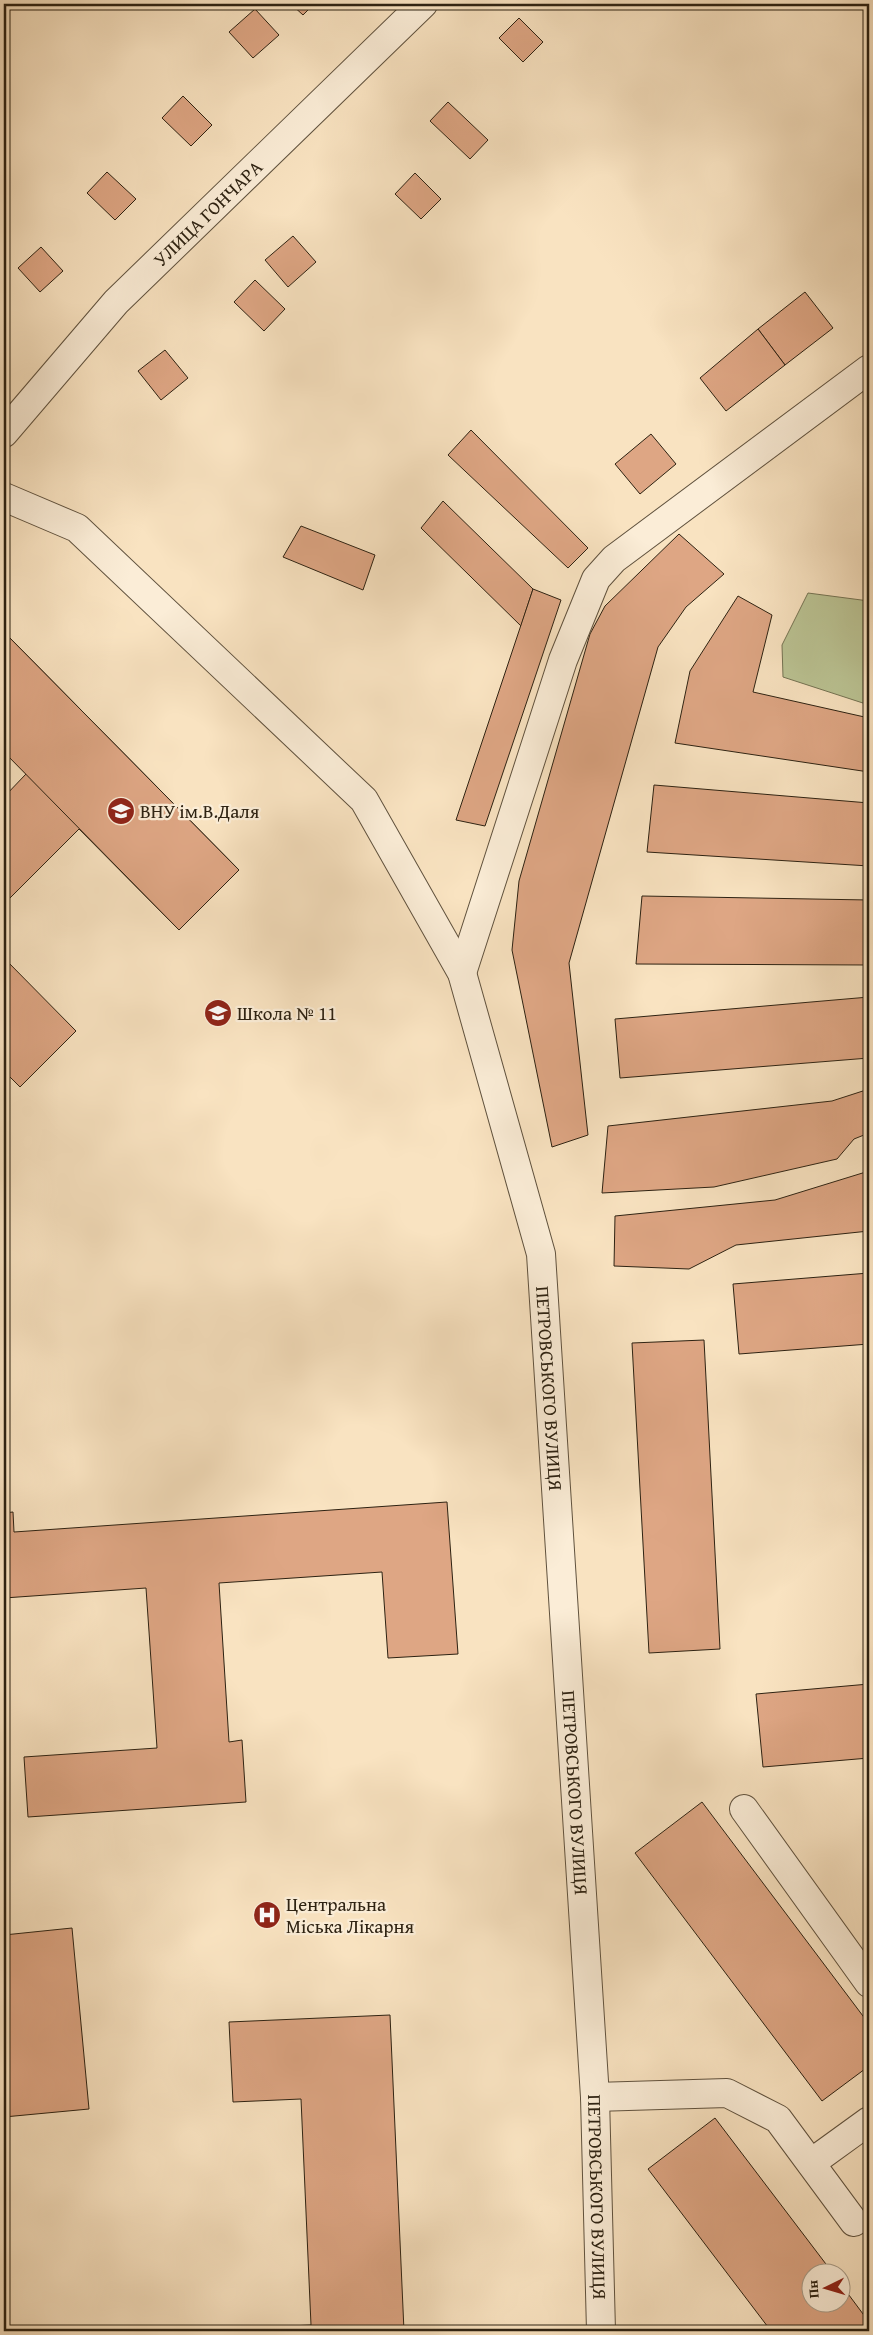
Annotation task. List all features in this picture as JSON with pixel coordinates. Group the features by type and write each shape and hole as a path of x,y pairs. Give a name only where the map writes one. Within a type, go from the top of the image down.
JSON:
{"street":[{"name":"УЛИЦА ГОНЧАРА","path":"4,433 116,302 423,4"},
{"path":"462,973 563,660 596,579 614,559 869,369"},
{"name":"ПЕТРОВСЬКОГО ВУЛИЦЯ","path":"4,497 77,528 364,800 462,973 541,1254 595,2097 601,2331"},
{"path":"744,1809 869,1983"},
{"path":"595,2097 727,2093 778,2119 854,2222"},
{"path":"811,2163 869,2121"}],"green space":[{"path":"808,593 869,601 869,705 783,677 782,645"}],"building":[{"path":"291,4 314,4 303,15"},
{"path":"255,9 279,35 253,58 229,32"},
{"path":"519,18 543,42 523,62 499,38"},
{"path":"183,96 212,125 191,146 162,118"},
{"path":"448,102 488,140 470,159 430,121"},
{"path":"107,172 136,199 115,220 87,193"},
{"path":"415,173 441,199 421,219 395,194"},
{"path":"293,236 316,262 288,287 265,260"},
{"path":"41,247 63,271 40,292 18,268"},
{"path":"255,280 285,309 264,331 234,302"},
{"path":"805,292 833,328 785,365 758,329"},
{"path":"758,329 785,365 726,411 700,378"},
{"path":"165,350 188,378 161,400 138,371"},
{"path":"471,430 588,548 568,568 448,455"},
{"path":"651,434 676,464 640,494 615,464"},
{"path":"443,501 533,589 521,626 421,528"},
{"path":"301,526 375,555 363,590 283,557"},
{"path":"679,534 724,574 686,607 658,647 569,963 588,1135 552,1147 512,950 519,881 590,634 605,606"},
{"path":"533,589 561,600 485,826 456,820"},
{"path":"738,596 772,615 753,692 869,718 869,772 675,743 690,671"},
{"name":"ВНУ ім.В.Даля","path":"4,632 239,870 179,930 79,829 4,904 4,797 26,774 4,751"},
{"name":"ВНУ ім.В.Даля","path":"4,632 239,870 179,930 4,752"},
{"path":"654,785 869,803 869,866 647,852"},
{"path":"642,896 869,900 869,965 636,964"},
{"path":"4,958 76,1031 20,1087 4,1071"},
{"path":"869,997 869,1058 620,1078 615,1019"},
{"path":"869,1089 869,1133 854,1139 837,1159 714,1187 602,1193 608,1126 832,1101"},
{"path":"869,1171 869,1231 736,1245 689,1269 614,1266 615,1216 775,1200"},
{"path":"869,1273 869,1344 739,1354 733,1284"},
{"path":"704,1340 720,1649 649,1653 632,1343"},
{"path":"447,1502 458,1654 388,1658 382,1572 219,1583 229,1742 242,1740 246,1802 28,1817 24,1757 157,1748 146,1588 4,1598 4,1513 13,1512 14,1532"},
{"path":"869,1684 869,1758 763,1767 756,1694"},
{"path":"702,1802 869,2024 869,2066 822,2101 635,1853"},
{"path":"72,1928 89,2109 4,2117 4,1935"},
{"path":"390,2015 404,2331 246,2331 246,2328 311,2325 301,2099 233,2102 229,2022"},
{"path":"715,2118 824,2262 800,2262 800,2312 850,2312 850,2296 869,2322 869,2331 771,2331 648,2169"}],"place":[{"name":"ВНУ ім.В.Даля","path":"121,811"},
{"name":"Школа № 11","path":"218,1013"},
{"name":"Центральна Міська Лікарня","path":"267,1915"}]}
